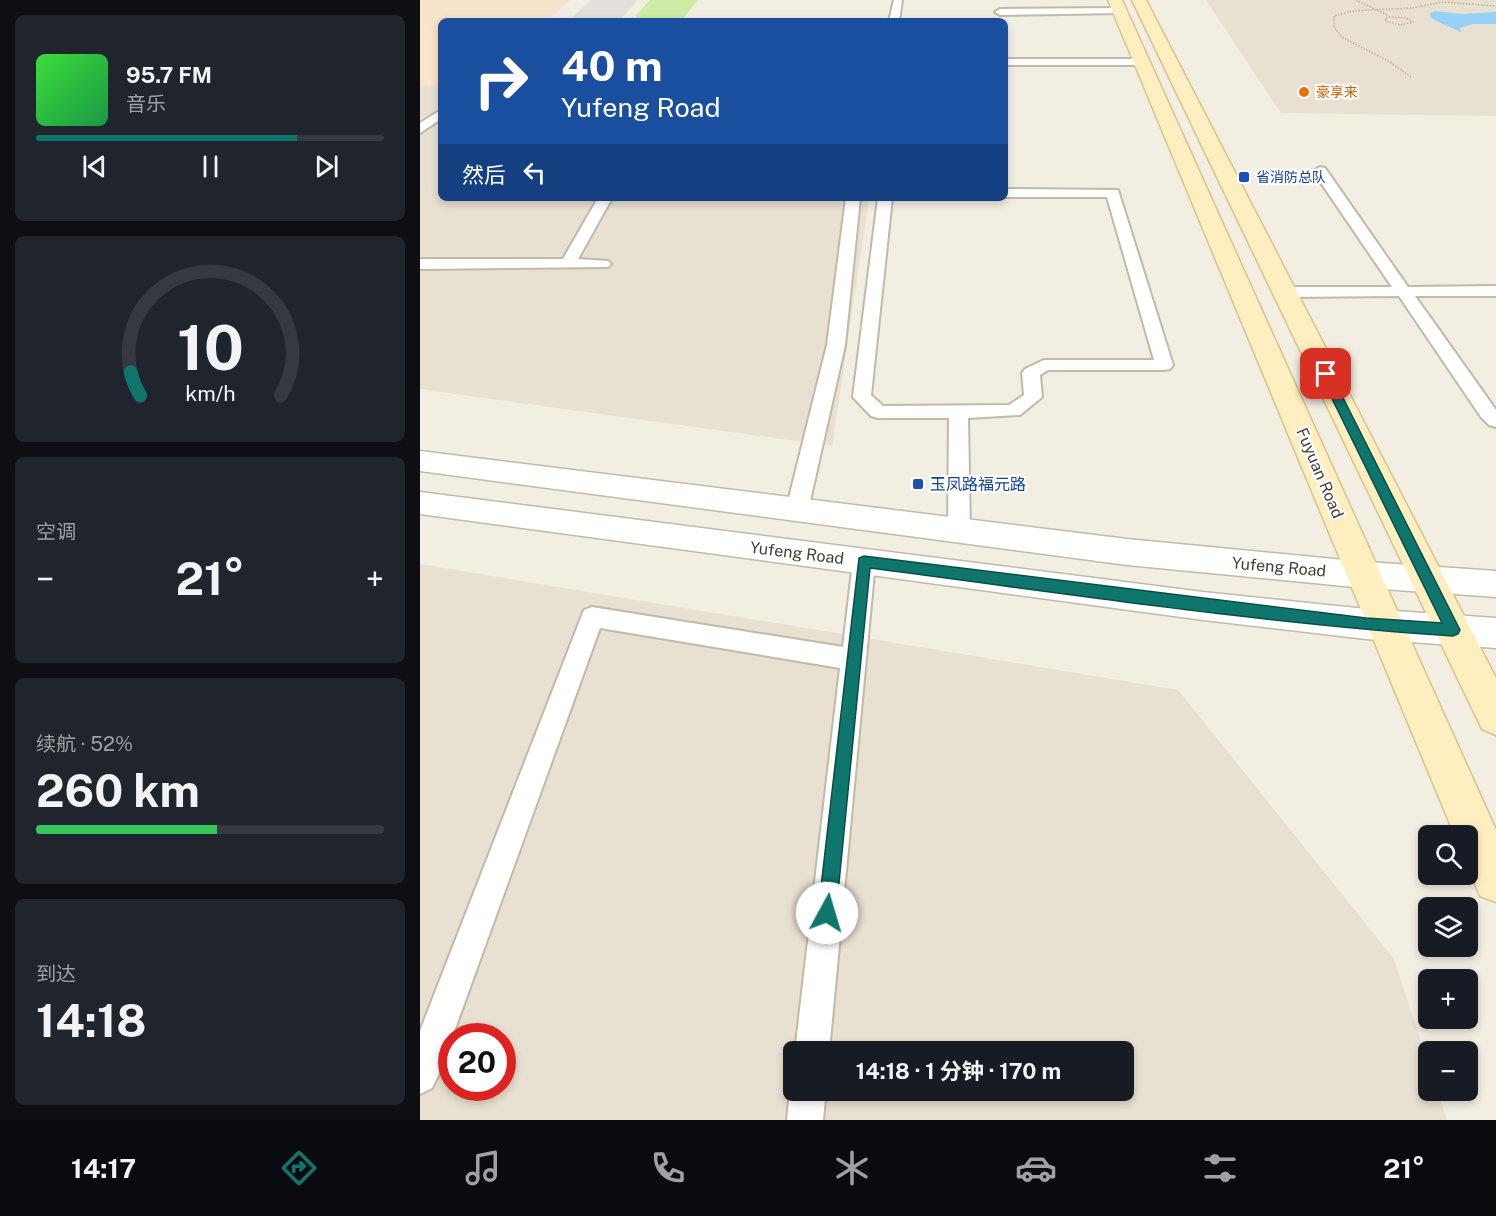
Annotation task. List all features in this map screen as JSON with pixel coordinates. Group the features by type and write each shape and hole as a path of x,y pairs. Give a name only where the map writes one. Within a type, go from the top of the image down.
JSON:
{"main road":[{"name":"Fuyuan Road","path":"1125,4 1142,62 1496,880"},
{"path":"1125,4 1285,292 1496,717"}],"street":[{"name":"Yufeng Road","path":"420,461 1186,559 1496,584"},
{"name":"Yufeng Road","path":"420,503 1203,606 1386,626 1496,633"}],"lane":[{"path":"895,18 898,0"},
{"path":"999,0 1001,16 1125,4"},
{"path":"1008,62 1142,62"},
{"path":"420,129 438,115"},
{"path":"1320,171 1496,421"},
{"path":"885,201 862,397 878,412 1013,411 1033,397 1031,373 1044,365 1164,364 1113,193 1008,193"},
{"path":"568,264 603,201"},
{"path":"797,510 836,345 853,201"},
{"path":"420,264 603,264"},
{"path":"1285,292 1496,291"},
{"path":"958,411 959,531"},
{"path":"813,1041 864,562"},
{"path":"420,1076 592,617 854,660"},
{"path":"805,1120 807,1101"}],"path":[{"path":"1356,0 1390,17 1406,18 1413,22 1406,25 1394,24 1384,19 1390,17"},
{"path":"1411,77 1390,62 1337,33 1334,16 1343,12 1412,8 1443,2 1496,6"}],"shaded area":[{"path":"420,0 570,0 551,18 438,18 438,86 420,86"},
{"path":"591,0 638,0 622,18 572,18"},
{"path":"1206,0 1496,0 1496,116 1281,113"},
{"path":"420,86 438,86 438,201 869,201 832,446 420,389"},
{"path":"420,564 1178,690 1394,959 1421,1041 1418,1041 1418,1101 1440,1101 1447,1120 420,1120"}],"green space":[{"path":"650,0 698,0 683,18 636,18 637,14"}],"water":[{"path":"1435,11 1462,14 1496,12 1496,24 1473,24 1460,28 1461,32 1431,18 1430,13"}],"place":[{"name":"豪享来","path":"1304,92"},
{"name":"省消防总队","path":"1244,177"},
{"name":"玉凤路福元路","path":"918,484"}],"route":[{"path":"827,913 864,562 1203,606 1366,624 1453,630 1326,374"}]}
